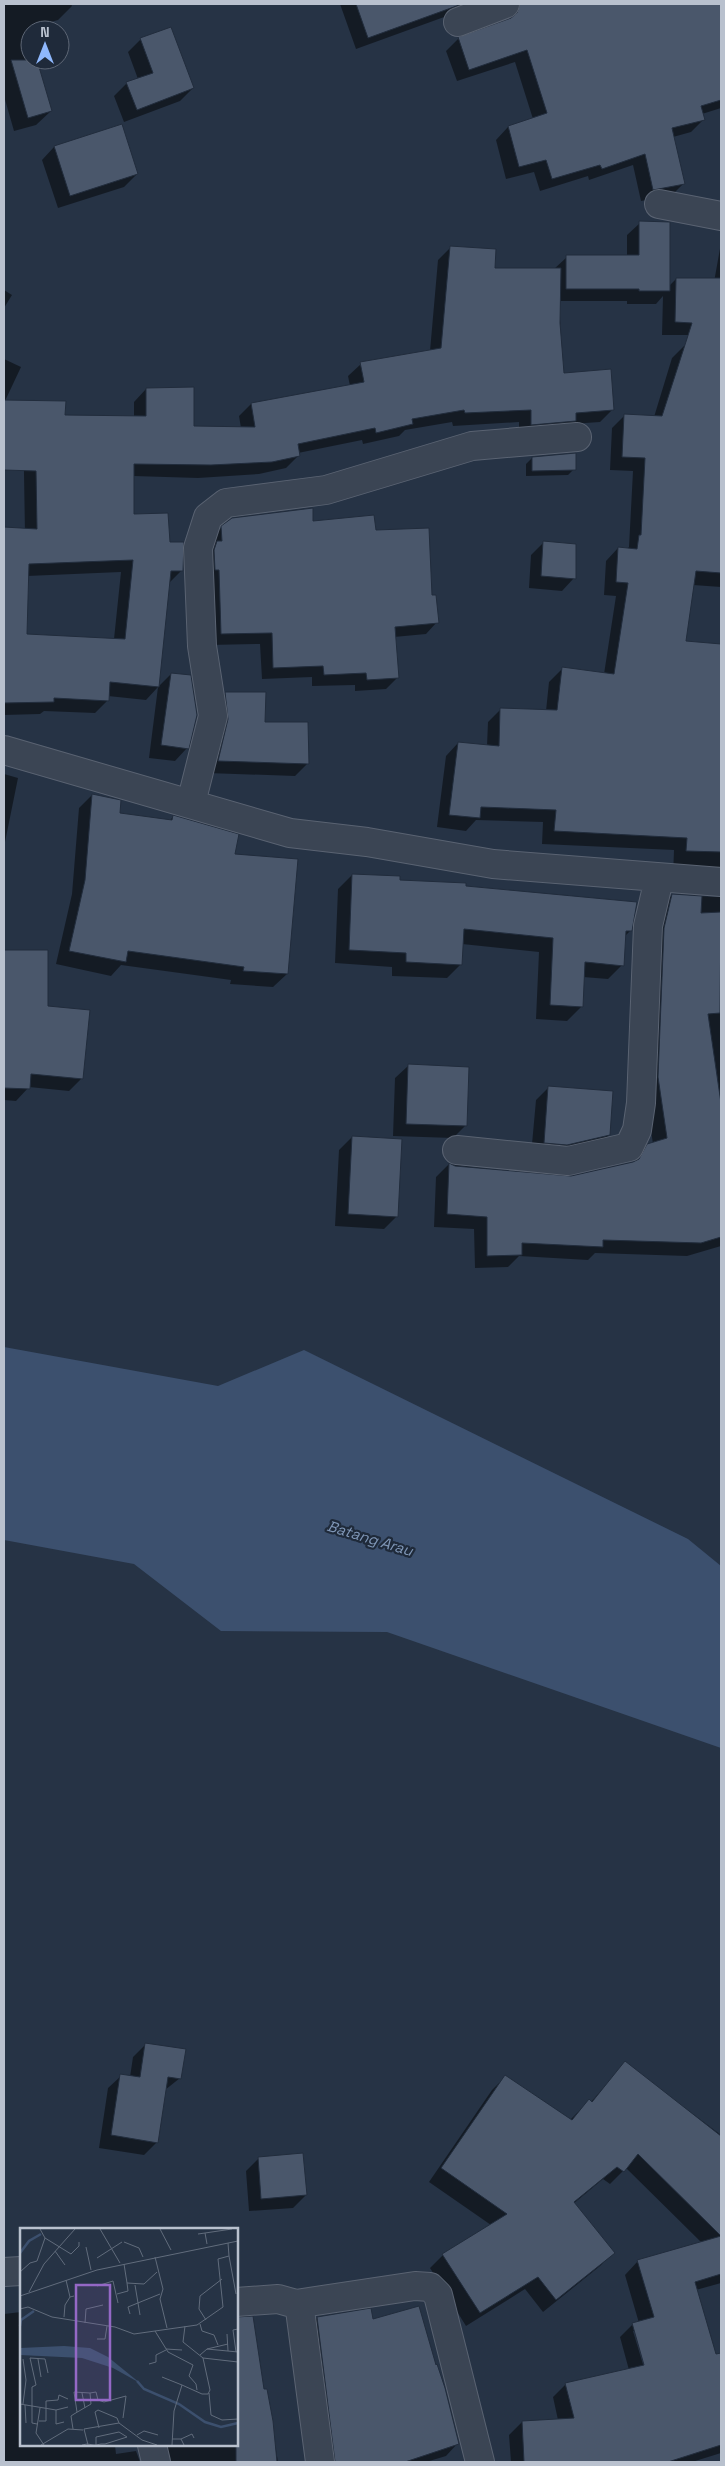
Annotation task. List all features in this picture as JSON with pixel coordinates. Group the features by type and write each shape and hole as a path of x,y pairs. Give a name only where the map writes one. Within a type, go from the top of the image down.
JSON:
{"street":[{"path":"458,22 505,4"},
{"path":"659,204 721,216"},
{"path":"191,803 213,716 202,646 198,548 208,517 226,503 326,490 472,446 577,437"},
{"path":"4,750 290,833 367,842 493,864 564,868 659,878 721,882"},
{"path":"457,1150 568,1161 629,1147 637,1130 641,1103 648,926 659,878"},
{"path":"4,2272 20,2271"},
{"path":"238,2302 278,2299 296,2304 415,2286 430,2287 438,2295 480,2462"},
{"path":"296,2304 300,2310 320,2462"},
{"path":"152,2446 156,2462"}],"water":[{"name":"Batang Arau","path":"4,1347 218,1386 304,1350 688,1539 721,1566 721,1748 387,1632 221,1631 134,1564 4,1540"}],"building":[{"path":"356,4 462,4 368,38"},
{"path":"520,4 721,4 721,100 701,106 705,120 672,128 685,184 653,190 645,154 602,169 600,165 552,179 546,160 519,167 508,126 547,113 527,50 469,70 458,37 511,18 517,13"},
{"path":"171,27 194,88 137,110 126,82 153,73 140,38"},
{"path":"11,60 20,60 20,70 40,70 52,111 28,118"},
{"path":"122,124 138,174 70,196 54,146"},
{"path":"639,221 670,222 670,291 566,289 566,255 639,255"},
{"path":"450,246 496,249 495,268 561,268 560,323 564,373 611,369 614,410 576,413 576,421 531,425 531,410 465,413 464,410 412,419 413,424 376,433 375,428 298,444 300,456 272,462 211,465 134,464 134,514 168,513 170,542 184,542 183,571 171,571 159,687 110,682 109,701 54,698 54,702 4,703 4,527 37,529 36,471 4,470 4,400 66,401 65,415 146,416 146,388 194,387 194,426 255,427 251,403 364,382 360,362 441,348","holes":["133,560 125,639 27,634 29,564"]},
{"path":"676,278 721,278 721,573 696,571 686,641 721,644 721,852 686,851 687,838 554,831 556,810 481,807 480,818 449,815 458,742 499,746 500,708 557,710 562,667 614,674 628,583 616,582 618,547 637,549 639,535 641,535 645,458 622,457 624,414 662,416 692,323 675,322"},
{"path":"576,453 576,470 532,471 532,457"},
{"path":"313,508 313,521 374,515 376,530 429,528 432,595 436,595 439,623 395,627 399,678 367,680 366,673 324,675 323,666 273,668 272,633 221,634 219,570 215,570 214,550 217,541 222,541 221,526 232,518"},
{"path":"543,541 576,544 576,579 541,576"},
{"path":"171,673 191,675 197,715 189,749 161,745"},
{"path":"225,692 266,692 265,722 308,722 309,764 218,761 228,719"},
{"path":"92,794 121,800 120,813 172,820 173,815 239,834 235,854 298,859 288,974 243,971 244,967 128,951 126,962 69,951 85,880"},
{"path":"352,874 400,876 400,880 466,883 466,886 637,902 632,931 626,931 624,966 585,962 583,1007 550,1005 553,938 464,929 462,965 406,962 406,953 349,950"},
{"path":"672,894 702,896 701,913 721,912 720,1013 708,1014 721,1103 721,1237 701,1243 603,1240 603,1247 522,1243 522,1255 487,1256 487,1217 447,1214 449,1163 455,1166 571,1176 633,1162 639,1159 647,1144 667,1138 658,1077 664,928"},
{"path":"4,950 48,950 48,1006 90,1010 83,1079 31,1074 30,1089 4,1088"},
{"path":"408,1064 469,1067 467,1126 406,1124"},
{"path":"548,1086 613,1091 610,1135 567,1145 544,1143"},
{"path":"352,1136 402,1139 398,1217 348,1214"},
{"path":"145,2043 186,2049 181,2079 168,2077 158,2143 111,2135 120,2074 140,2077"},
{"path":"625,2061 721,2136 721,2236 638,2154 624,2172 617,2167 574,2202 615,2253 556,2300 538,2277 480,2313 442,2254 507,2214 441,2168 505,2075 572,2120 589,2099 592,2102"},
{"path":"303,2153 307,2195 261,2199 258,2157"},
{"path":"721,2236 721,2274 695,2282 716,2354 721,2353 721,2445 668,2462 524,2462 522,2421 574,2418 565,2383 644,2365 632,2323 654,2317 637,2260"},
{"path":"419,2306 436,2365 445,2388 459,2444 405,2462 335,2462 317,2317 371,2308 373,2319"},
{"path":"253,2316 264,2389 267,2389 273,2421 277,2462 236,2462 236,2446 238,2446 238,2317"}]}
